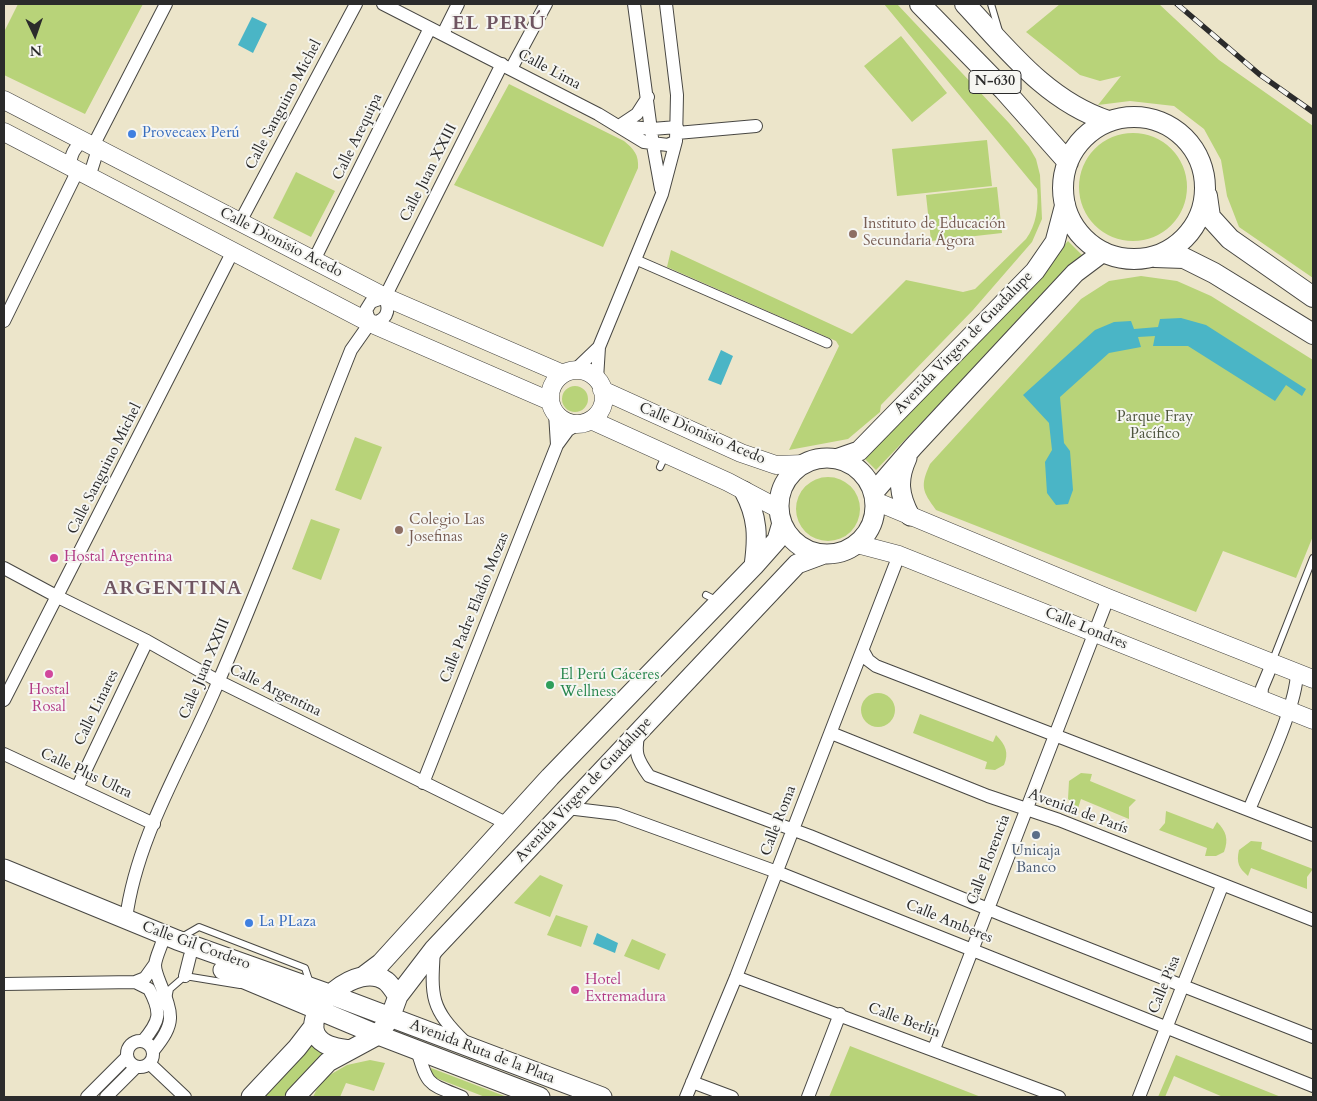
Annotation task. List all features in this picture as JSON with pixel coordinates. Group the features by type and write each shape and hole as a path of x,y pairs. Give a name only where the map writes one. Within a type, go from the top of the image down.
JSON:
{"highway":[{"name":"N-630","path":"920,4 1009,96 1068,162"},
{"name":"N-630","path":"965,4 1010,52 1061,99 1084,113 1108,121"},
{"name":"N-630","path":"1313,297 1230,239 1210,217 1205,179 1198,157 1191,144 1177,131 1161,122 1148,118 1134,117 1108,121 1081,140 1068,162 1063,181 1065,204 1072,222 1080,234 1103,252 1130,258 1184,258 1214,273 1313,334"},
{"name":"N-630","path":"1151,257 1177,244 1198,219 1204,200 1205,179"}],"main road":[{"name":"Calle Dionisio Acedo","path":"4,100 385,297 569,372"},
{"name":"Calle Dionisio Acedo","path":"4,132 370,323 553,407"},
{"name":"Avenida Virgen de Guadalupe","path":"836,459 860,451 1035,271 1055,242 1065,204"},
{"path":"874,497 913,447 1075,273 1103,252"},
{"path":"350,1050 330,1046 316,1035 321,991 365,975 381,963 712,598 754,566 777,540 781,516 780,495 785,482 794,472 804,464 820,459 836,459 848,463 859,470 868,480 874,497 874,520 867,534 857,544 847,550 824,554 810,551 798,545 789,535 781,516 744,491 663,460 584,422 562,419 553,407 552,386 569,372 583,371 600,385 602,407 584,422"},
{"name":"Calle Dionisio Acedo","path":"600,385 741,453 776,465 804,464"},
{"path":"910,516 903,502 900,481 901,472 913,447"},
{"path":"744,491 753,508 758,529 754,566"},
{"path":"874,497 910,516 1108,598 1305,676"},
{"name":"Calle Londres","path":"857,544 899,555 1313,720"},
{"name":"Avenida Virgen de Guadalupe","path":"378,1035 390,1018 398,996 434,949 797,564 824,554"},
{"name":"Calle Gil Cordero","path":"4,869 126,919 168,940 190,956 251,980 317,1018 378,1035"},
{"name":"Calle Gil Cordero","path":"4,880 168,940 321,991 390,1018"},
{"path":"365,975 385,980 398,996"},
{"path":"251,1097 297,1048 317,1018"},
{"name":"Avenida Ruta de la Plata","path":"390,1018 602,1097"},
{"path":"295,1097 328,1062 378,1035"},
{"name":"Avenida Ruta de la Plata","path":"378,1035 540,1097"}],"street":[{"path":"78,170 92,168 91,146 166,4"},
{"name":"Calle Sanguino Michel","path":"240,222 356,4"},
{"name":"Calle Lima","path":"383,4 507,66 619,126 639,140 653,145"},
{"path":"443,34 458,4"},
{"name":"Calle Juan XXIII","path":"370,323 378,323 386,317 388,309 385,297 507,66 546,4"},
{"path":"634,4 653,145 662,194"},
{"path":"600,385 599,347 662,194 677,134 678,95 666,4"},
{"name":"Calle Arequipa","path":"314,260 350,192 430,28"},
{"path":"619,126 637,114 648,97"},
{"name":"Calle Lima","path":"619,126 652,129 677,134"},
{"path":"653,145 668,145 677,134 756,126"},
{"path":"4,321 78,170 73,152 91,146"},
{"name":"Calle Sanguino Michel","path":"4,700 48,612 58,598 233,251"},
{"path":"634,260 826,343"},
{"name":"Calle Juan XXIII","path":"370,323 366,310 371,302 385,297"},
{"name":"Calle Juan XXIII","path":"126,919 130,887 154,824 218,681 351,350 370,323"},
{"path":"569,372 599,347"},
{"name":"Calle Padre Eladio Mozas","path":"553,407 557,445"},
{"name":"Calle Padre Eladio Mozas","path":"424,783 557,445 568,430 584,422"},
{"name":"Calle Roma","path":"686,1097 736,977 899,555"},
{"name":"Calle Argentina","path":"4,568 58,598 147,641 218,681 508,824"},
{"name":"Calle Florencia","path":"934,1049 1108,598"},
{"name":"Calle Linares","path":"76,788 147,641"},
{"path":"863,651 868,660 876,666 1313,835"},
{"path":"1261,699 1262,688 1272,664"},
{"path":"1249,810 1297,683 1305,676"},
{"name":"Calle Amberes","path":"640,731 636,745 637,760 649,776 792,830 1313,1037"},
{"name":"Avenida de París","path":"831,733 1313,920"},
{"name":"Calle Plus Ultra","path":"4,754 154,824"},
{"name":"Calle Amberes","path":"566,808 617,814 777,872 1313,1086"},
{"name":"Calle Pisa","path":"1139,1097 1222,886"},
{"path":"4,984 135,982 144,978 155,964 168,940"},
{"path":"434,949 432,989 443,1020 472,1049"},
{"path":"185,976 190,956"},
{"path":"150,1064 153,1051 169,1029 171,1020 168,1000 157,976 155,964"},
{"name":"Calle Berlín","path":"736,977 934,1049 1027,1092 1059,1097"},
{"path":"106,1097 132,1062 130,1045 143,1040 155,1026 158,1008 149,989 135,982"},
{"path":"808,1097 840,1014"},
{"path":"143,1040 149,1044 153,1051"},
{"name":"Avenida Ruta de la Plata","path":"417,1050 424,1074 431,1085 462,1097"},
{"path":"132,1062 143,1067 150,1064"},
{"path":"87,1097 132,1062"},
{"path":"150,1064 185,1097"},
{"path":"692,1082 732,1097"}],"lane":[{"path":"991,4 997,27 1010,52"},
{"path":"1272,664 1313,558"},
{"path":"168,1000 170,989 185,976 245,985 251,980"}],"green space":[{"path":"18,4 143,4 85,114 4,75 4,32"},
{"path":"884,4 897,4 1009,123 1029,147 1036,159 1040,175 1042,219 1032,242 973,310 881,405 880,412 848,439 789,450 839,346 836,341 667,267 671,250 852,334 906,280 963,292 975,289 1026,239 1036,216 1037,189"},
{"path":"1060,4 1159,4 1219,60 1313,126 1313,278 1239,227 1227,196 1221,160 1204,129 1174,106 1130,101 1098,105 1121,76 1100,81 1080,75 1026,32"},
{"path":"901,36 947,93 912,122 864,66"},
{"path":"509,84 624,141 635,153 638,159 638,168 603,247 454,185"},
{"path":"1133,133 1154,137 1171,149 1183,166 1187,187 1183,208 1171,225 1154,237 1133,241 1112,237 1095,225 1083,208 1079,187 1083,166 1095,149 1112,137"},
{"path":"987,140 992,186 897,196 892,149"},
{"path":"296,172 335,191 311,237 273,218"},
{"path":"997,187 1002,233 931,241 926,195"},
{"path":"1068,241 1082,255 876,470 865,459"},
{"name":"Parque Fray Pacífico","path":"1141,276 1177,281 1211,296 1313,360 1313,536 1296,578 1223,551 1196,612 936,510 925,493 924,488 930,464 1081,299 1109,281"},
{"path":"575,386 584,390 588,399 584,408 575,412 566,408 562,399 566,390"},
{"path":"355,437 382,447 361,500 335,490"},
{"path":"822,477 834,477 851,486 858,497 860,509 858,521 851,532 834,541 822,541 810,536 801,527 796,515 796,503 801,491 810,482"},
{"path":"311,519 340,529 321,580 292,569"},
{"path":"878,693 885,694 890,698 894,703 894,717 890,722 885,726 878,727 871,726 866,722 862,717 861,710 862,703 866,698 871,694"},
{"path":"920,714 993,742 996,735 1006,749 1004,765 995,770 985,769 987,762 913,733"},
{"path":"1081,773 1092,774 1090,781 1136,800 1129,807 1129,819 1081,799 1078,808 1068,799 1069,781"},
{"path":"1166,811 1213,829 1217,822 1226,836 1224,852 1216,856 1205,856 1207,848 1159,830 1165,823"},
{"path":"1251,841 1262,842 1261,849 1313,869 1307,877 1307,889 1251,868 1248,876 1239,865 1238,855 1239,850"},
{"path":"540,875 563,885 550,917 514,903"},
{"path":"556,915 588,926 581,947 547,935"},
{"path":"632,939 666,954 659,970 624,956"},
{"path":"308,1040 326,1054 283,1097 261,1097"},
{"path":"850,1046 981,1097 829,1097"},
{"path":"1176,1055 1281,1097 1223,1097 1174,1076 1165,1097 1158,1097"},
{"path":"370,1060 385,1063 374,1091 346,1083 340,1097 313,1097 321,1080 347,1065"},
{"path":"431,1068 507,1097 485,1097 431,1076"}],"water":[{"path":"252,17 267,24 253,53 238,45"},
{"path":"1181,318 1206,325 1306,389 1302,396 1286,385 1275,401 1188,346 1153,346 1155,336 1138,337 1141,347 1109,353 1060,397 1064,443 1070,451 1073,490 1068,504 1056,505 1047,493 1045,462 1052,450 1049,423 1023,395 1095,330 1114,322 1131,321 1134,329 1158,327 1160,319"},
{"path":"721,350 733,356 721,385 708,380"},
{"path":"597,933 618,943 615,953 593,944"}],"railway":[{"path":"1177,4 1259,74 1313,112"}],"place":[{"name":"Provecaex Perú","path":"132,134"},
{"name":"Instituto de Educación Secundaria Ágora","path":"853,234"},
{"name":"Colegio Las Josefinas","path":"399,530"},
{"name":"Hostal Argentina","path":"54,558"},
{"name":"Hostal Rosal","path":"49,674"},
{"name":"El Perú Cáceres Wellness","path":"550,685"},
{"name":"Unicaja Banco","path":"1036,835"},
{"name":"La PLaza","path":"249,923"},
{"name":"Hotel Extremadura","path":"575,990"}],"district":[{"name":"EL PERÚ","path":"499,24"},
{"name":"ARGENTINA","path":"173,589"}]}
